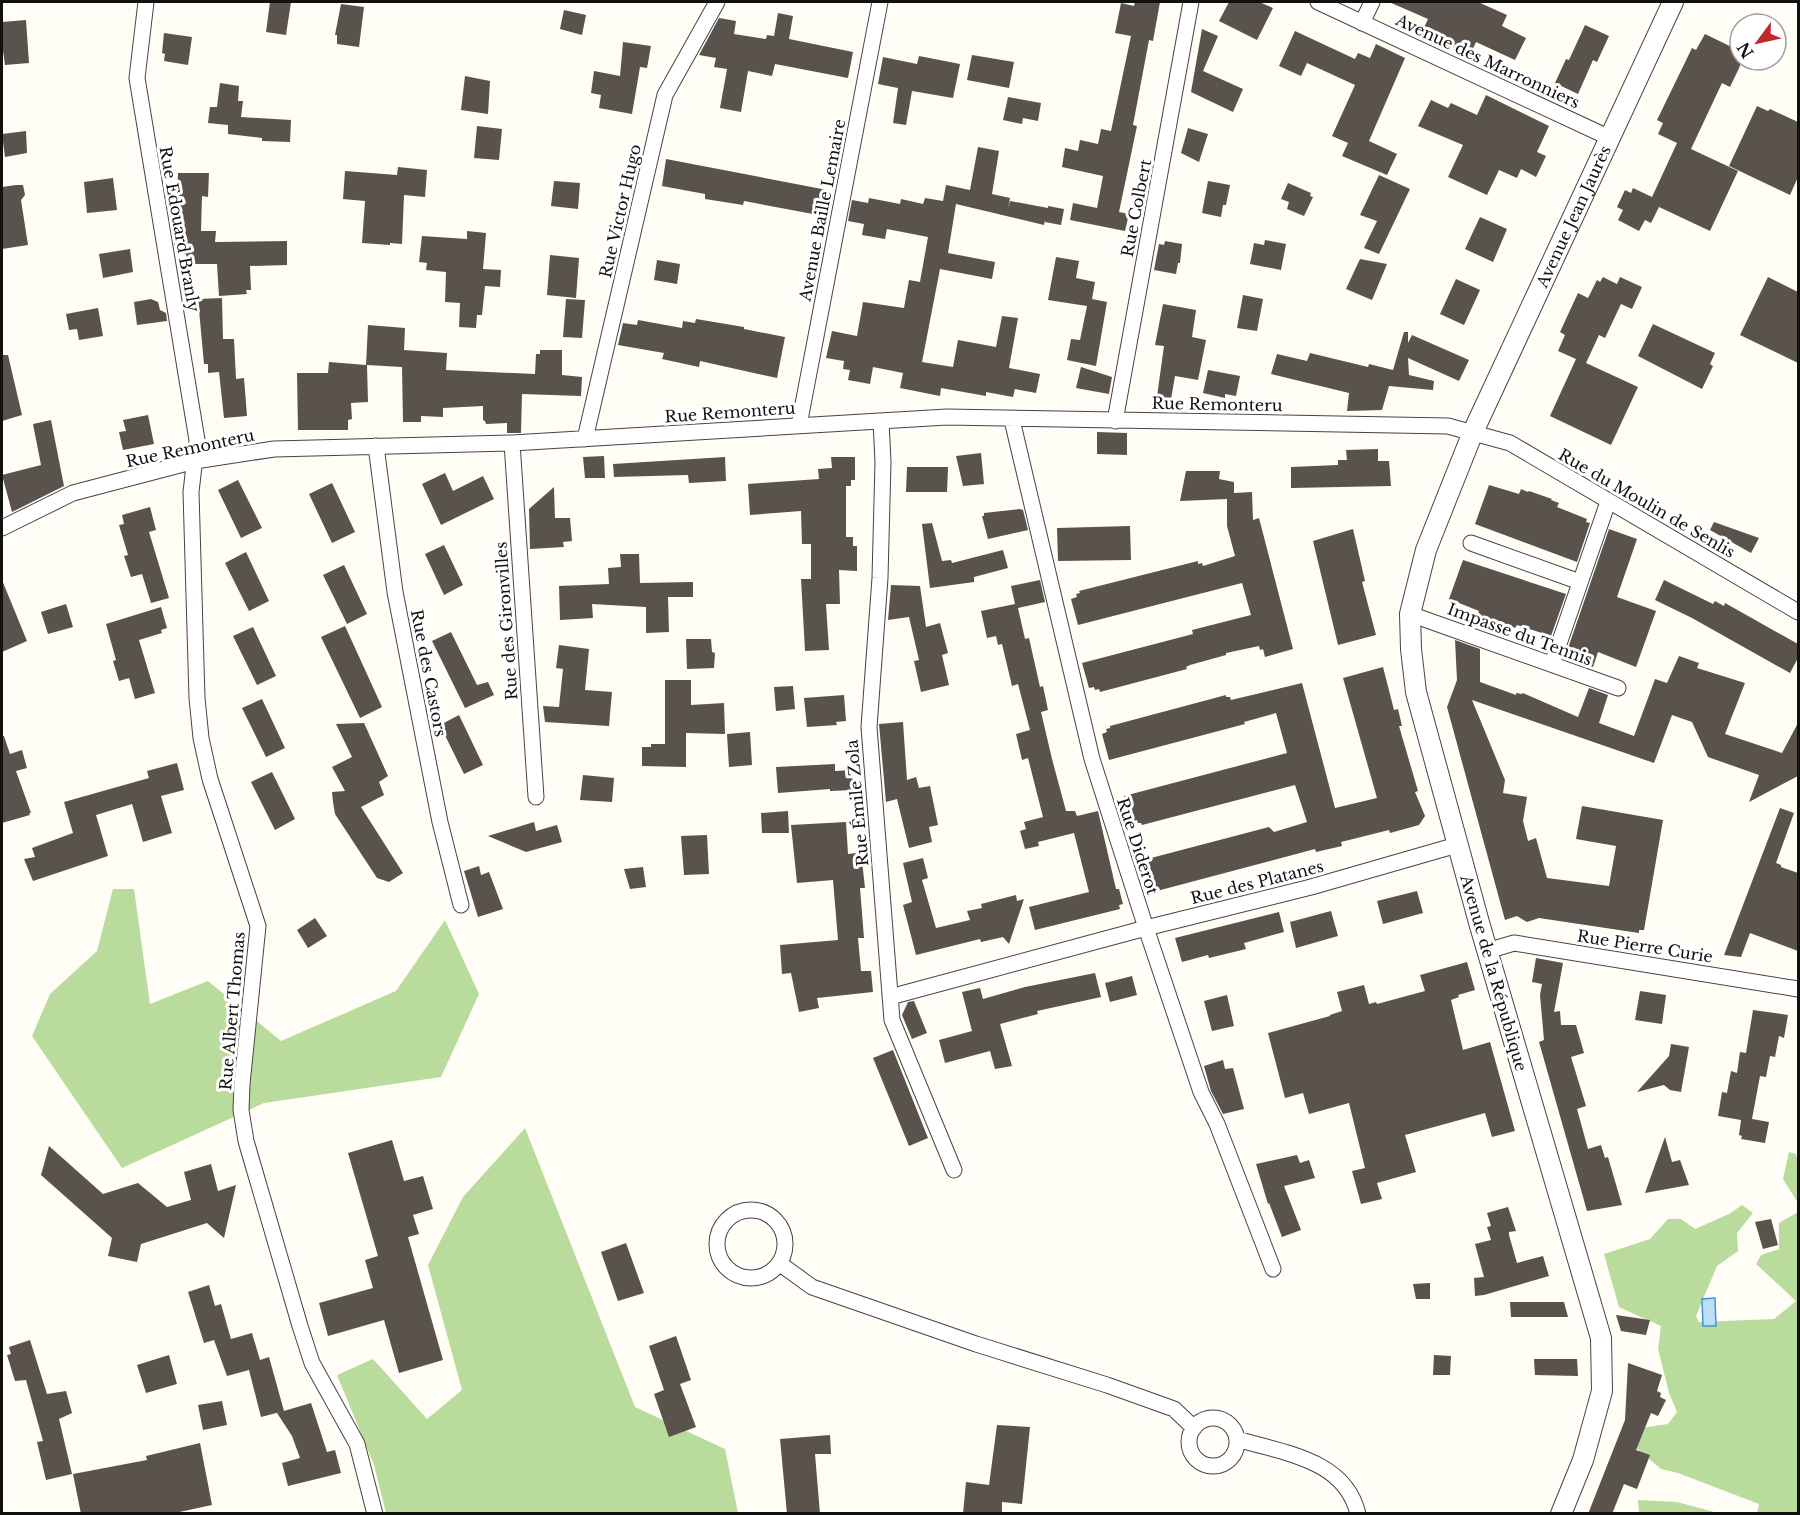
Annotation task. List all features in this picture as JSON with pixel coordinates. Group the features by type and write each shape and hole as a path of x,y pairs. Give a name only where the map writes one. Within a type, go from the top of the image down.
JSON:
{"street":[{"name":"Rue Edouard Branly","path":"146,2 137,78 197,440 195,461"},
{"name":"Rue Victor Hugo","path":"585,439 665,95 717,2"},
{"name":"Avenue Baille Lemaire","path":"799,425 880,2"},
{"name":"Rue Colbert","path":"1115,421 1191,2"},
{"name":"Avenue des Marronniers","path":"1318,2 1610,138"},
{"path":"1362,23 1372,2"},
{"name":"Avenue Jean Jaurès","path":"1473,432 1673,2"},
{"name":"Rue Remonteru","path":"2,528 74,493 195,461 274,449 512,443 947,417 1012,420 1449,426 1473,432"},
{"name":"Rue Diderot","path":"1012,420 1092,759 1201,1092 1217,1124 1273,1269"},
{"name":"Rue Émile Zola","path":"881,421 883,462 880,578 868,727 892,1020 954,1170"},
{"name":"Rue du Moulin de Senlis","path":"1473,432 1510,443 1798,612"},
{"name":"Avenue de la République","path":"1473,432 1426,550 1410,614 1411,649 1416,692 1457,845 1601,1338 1602,1391 1583,1460 1561,1514"},
{"name":"Rue des Gironvilles","path":"512,443 536,797"},
{"name":"Rue des Castors","path":"375,446 398,603 440,822 461,905"},
{"name":"Rue Albert Thomas","path":"195,461 191,492 197,698 201,738 210,779 258,926 242,1084 241,1110 246,1141 312,1363 357,1444 375,1514"},
{"path":"1552,664 1608,502"},
{"path":"1471,543 1580,582"},
{"name":"Impasse du Tennis","path":"1410,614 1618,688"},
{"name":"Rue des Platanes","path":"890,997 1146,928 1311,887 1457,845"},
{"name":"Rue Pierre Curie","path":"1487,951 1514,943 1798,989"},
{"path":"746,1210 763,1212 771,1217 783,1233 785,1243 779,1263 764,1275 753,1278 734,1273 726,1267 718,1251 717,1241 724,1223 730,1217 746,1210"},
{"path":"779,1263 812,1287 1174,1409 1194,1428"},
{"path":"1217,1418 1231,1425 1238,1446 1231,1459 1218,1466 1210,1466 1203,1464 1191,1454 1189,1439 1194,1428 1204,1420 1217,1418"},
{"path":"1237,1439 1290,1453 1325,1467 1343,1483 1355,1501 1358,1514"}],"green space":[{"path":"113,889 134,889 150,1004 208,981 281,1041 396,991 445,920 479,994 441,1077 264,1103 122,1168 32,1036 50,994 97,951"},
{"path":"525,1128 635,1407 725,1449 738,1513 386,1513 374,1465 337,1375 373,1359 427,1419 462,1390 428,1265 463,1197"},
{"path":"1789,1152 1796,1154 1798,1163 1798,1203 1783,1179"},
{"path":"1742,1205 1753,1213 1737,1233 1738,1251 1717,1266 1696,1316 1699,1322 1774,1319 1796,1301 1756,1264 1761,1255 1779,1249 1779,1223 1798,1212 1798,1513 1757,1513 1759,1504 1678,1473 1661,1469 1636,1448 1641,1428 1668,1424 1677,1412 1669,1393 1658,1349 1661,1326 1619,1307 1604,1254 1650,1239 1668,1219 1681,1219 1695,1229 1729,1214"},
{"path":"1638,1500 1677,1502 1718,1513 1639,1513"}],"water":[{"path":"1715,1298 1716,1326 1703,1326 1702,1299"}],"building":[{"path":"270,2 291,2 286,35 266,32"},
{"path":"1135,2 1160,2 1153,41 1149,40 1133,125 1137,126 1119,212 1129,214 1125,231 1070,220 1073,203 1097,208 1103,176 1062,167 1065,148 1078,151 1080,140 1098,144 1101,129 1111,131 1131,36 1115,33 1121,3 1134,6"},
{"path":"1229,2 1259,2 1273,8 1257,40 1219,21"},
{"path":"1389,2 1478,2 1507,15 1502,26 1526,38 1515,60 1476,42 1470,55 1422,32 1428,19"},
{"path":"341,4 364,7 359,47 337,44 337,35 335,35"},
{"path":"564,10 586,15 582,35 560,29"},
{"path":"778,13 793,16 789,39 853,52 848,78 775,64 772,76 748,71 741,112 720,108 727,69 714,67 716,58 699,55 719,18 736,21 734,34 766,39 767,35 774,36"},
{"path":"26,20 29,63 5,65 2,22"},
{"path":"1585,25 1609,36 1597,62 1593,60 1578,94 1555,83 1566,59 1569,60"},
{"path":"1202,29 1218,36 1203,71 1243,89 1233,112 1191,92"},
{"path":"1295,31 1355,59 1358,53 1370,58 1376,44 1405,58 1369,141 1397,154 1387,175 1342,156 1348,143 1332,136 1355,85 1307,63 1301,76 1279,66"},
{"path":"164,33 192,37 188,65 164,61 165,54 162,53"},
{"path":"1705,34 1728,45 1728,72 1737,72 1730,87 1722,83 1691,149 1738,171 1710,231 1659,207 1651,223 1645,220 1639,231 1618,220 1623,210 1617,207 1625,190 1631,193 1633,188 1652,197 1677,143 1658,134 1663,123 1657,120 1692,48 1696,50"},
{"path":"623,42 651,46 647,68 640,67 632,114 599,108 601,95 591,93 594,71 620,76"},
{"path":"972,55 1014,62 1009,88 967,80"},
{"path":"919,56 960,64 953,98 912,91 906,125 893,123 898,88 878,84 883,57 917,64"},
{"path":"465,76 490,81 488,114 461,110"},
{"path":"220,83 239,86 238,101 243,101 241,117 291,120 290,142 262,141 262,138 228,134 228,125 208,123 210,107 217,107"},
{"path":"1486,95 1549,126 1537,152 1546,156 1536,177 1521,169 1517,178 1499,170 1487,195 1448,177 1463,145 1418,126 1431,100 1448,108 1451,103 1477,115"},
{"path":"1008,97 1041,103 1038,121 1023,118 1022,124 1003,120"},
{"path":"1757,106 1768,111 1770,109 1798,122 1798,177 1790,195 1729,166"},
{"path":"477,126 502,129 499,160 474,158"},
{"path":"1188,128 1208,134 1199,162 1181,153"},
{"path":"26,131 27,153 5,157 2,134"},
{"path":"978,147 999,151 992,194 1010,198 1008,208 1010,201 1064,209 1061,225 1045,222 1045,220 1044,225 956,204 948,253 995,262 992,279 940,269 922,362 953,367 958,340 996,347 1002,316 1018,318 1009,368 1040,374 1036,393 1015,389 1013,397 986,392 986,396 941,388 940,396 900,388 903,373 873,367 870,384 848,380 850,370 843,369 844,361 826,358 832,331 857,336 863,302 904,308 909,280 920,282 928,237 887,229 885,239 862,235 864,224 848,221 852,200 868,203 869,198 900,204 901,199 923,204 925,198 943,201 946,185 970,190"},
{"path":"666,159 827,190 826,195 833,196 829,217 744,201 743,205 705,199 705,194 662,186"},
{"path":"398,167 427,170 425,197 404,195 402,244 362,243 365,201 343,199 345,171 397,175"},
{"path":"178,173 209,173 208,197 202,196 201,231 216,231 215,242 287,241 287,265 250,266 251,290 246,290 247,294 219,296 217,264 187,264 186,254 176,254 168,203 177,203"},
{"path":"1379,175 1410,189 1379,254 1364,248 1377,221 1360,215"},
{"path":"113,178 117,210 87,213 84,182"},
{"path":"554,181 580,183 578,209 551,206"},
{"path":"1208,181 1230,185 1221,217 1202,213"},
{"path":"1288,183 1311,193 1310,196 1313,197 1304,216 1287,209 1289,202 1281,199"},
{"path":"23,185 25,195 21,200 28,245 2,249 2,187"},
{"path":"1480,217 1507,229 1493,262 1465,249"},
{"path":"467,231 486,233 483,269 501,270 500,287 485,286 482,315 477,315 476,328 459,327 460,303 445,302 446,272 426,270 427,263 419,262 422,236 467,239"},
{"path":"1265,240 1286,244 1281,270 1250,264 1254,243 1264,245"},
{"path":"1165,241 1182,244 1176,274 1154,270 1159,244 1164,245"},
{"path":"130,249 133,272 103,278 99,254"},
{"path":"550,255 579,258 576,298 547,295"},
{"path":"1056,257 1079,261 1076,278 1095,282 1092,299 1107,302 1096,366 1067,360 1071,339 1080,340 1087,306 1048,300"},
{"path":"1360,259 1387,264 1372,300 1346,289"},
{"path":"657,260 680,264 677,284 654,280"},
{"path":"1603,277 1617,284 1620,277 1642,287 1632,309 1621,304 1605,338 1599,335 1586,363 1638,387 1611,445 1550,416 1576,359 1558,351 1565,335 1560,332 1578,293 1588,298 1597,280 1600,282"},
{"path":"1768,277 1798,292 1798,363 1740,335"},
{"path":"1456,279 1480,290 1464,325 1440,314"},
{"path":"1243,295 1263,299 1257,331 1237,328"},
{"path":"222,298 223,339 234,339 236,379 244,378 247,416 224,418 219,372 208,373 208,364 204,364 198,299"},
{"path":"151,299 158,302 160,310 166,313 167,321 137,325 134,302"},
{"path":"566,299 585,300 582,338 563,337"},
{"path":"1163,304 1196,310 1192,337 1206,340 1198,380 1175,376 1169,411 1155,411 1164,346 1155,345"},
{"path":"98,308 103,336 79,340 77,329 69,330 66,314"},
{"path":"696,319 785,337 777,378 700,361 699,367 662,359 664,353 618,345 623,323 637,325 638,320 682,328 683,321 695,323"},
{"path":"1653,324 1715,353 1710,364 1713,366 1702,389 1638,356"},
{"path":"368,325 405,328 404,350 447,353 446,370 535,374 536,354 540,354 540,350 562,350 562,375 582,377 581,396 522,394 521,433 507,433 507,423 486,424 483,420 483,406 443,408 443,417 421,416 421,422 403,422 402,367 367,365 368,402 351,403 352,419 348,420 348,430 298,430 297,373 328,373 329,362 366,365"},
{"path":"1404,332 1408,332 1408,343 1412,335 1469,360 1459,381 1408,358 1409,375 1434,381 1433,390 1389,386 1382,410 1347,411 1349,393 1271,374 1277,354 1307,361 1310,353 1368,367 1369,364 1393,370"},
{"path":"2,355 8,355 22,415 2,421"},
{"path":"1081,367 1112,377 1109,394 1076,388"},
{"path":"1208,370 1240,376 1236,396 1225,394 1225,398 1203,393"},
{"path":"148,415 154,444 123,450 119,432 126,431 123,420"},
{"path":"51,420 64,486 12,512 2,475 41,465 33,424"},
{"path":"1097,432 1127,433 1127,455 1097,454"},
{"path":"1378,449 1378,461 1389,461 1391,486 1291,488 1291,467 1338,465 1338,460 1347,460 1346,450"},
{"path":"981,453 984,484 963,486 956,456"},
{"path":"604,456 605,478 585,478 583,457"},
{"path":"725,457 726,481 689,483 688,475 614,477 613,464"},
{"path":"831,457 855,457 855,480 851,480 851,486 846,486 846,537 853,537 853,546 857,546 857,571 839,570 840,604 826,604 829,650 805,651 801,579 811,579 811,544 802,544 801,511 750,515 748,484 819,479 818,469 832,468"},
{"path":"907,467 948,467 947,492 906,492"},
{"path":"1186,471 1220,471 1219,479 1234,482 1234,493 1252,492 1253,520 1259,518 1293,649 1265,657 1263,649 1260,650 1259,646 1226,653 1226,655 1190,665 1186,667 1187,669 1100,692 1094,687 1089,688 1082,663 1193,634 1192,630 1251,615 1242,583 1078,625 1071,599 1077,597 1076,594 1080,593 1079,591 1198,561 1198,564 1202,563 1203,566 1235,556 1227,526 1227,499 1180,501"},
{"path":"445,473 453,491 483,476 494,499 441,525 422,484"},
{"path":"238,480 262,528 241,538 218,490"},
{"path":"332,483 355,532 332,543 309,494"},
{"path":"1489,485 1519,494 1521,489 1529,491 1552,499 1559,503 1557,507 1587,519 1586,522 1590,523 1577,562 1475,524"},
{"path":"554,487 555,518 570,518 572,541 563,542 564,547 530,549 529,509"},
{"path":"150,507 156,530 149,532 169,598 151,603 142,574 131,577 124,556 128,555 119,525 124,524 122,515"},
{"path":"1023,510 1028,530 988,539 982,516 984,513"},
{"path":"1714,522 1759,538 1751,553 1710,530"},
{"path":"932,523 942,561 951,560 952,563 1003,550 1008,568 974,577 974,582 930,588 922,524"},
{"path":"1130,526 1131,560 1058,561 1057,528"},
{"path":"1353,529 1365,581 1362,582 1376,635 1338,645 1313,541"},
{"path":"1609,529 1637,539 1617,597 1656,611 1636,667 1598,652 1593,667 1565,657"},
{"path":"444,545 463,585 444,595 425,554"},
{"path":"246,552 269,601 249,611 225,563"},
{"path":"620,554 639,554 640,583 693,582 693,597 668,597 669,632 646,633 646,607 592,604 593,618 560,620 559,586 609,584 608,568 621,567"},
{"path":"1463,560 1566,594 1551,636 1517,625 1515,628 1508,625 1507,627 1484,619 1477,615 1479,611 1449,599"},
{"path":"344,565 367,614 347,624 323,575"},
{"path":"2,580 27,641 2,652"},
{"path":"1040,580 1045,602 1018,608 1025,639 1029,638 1040,687 1043,686 1048,710 1041,712 1052,759 1066,811 1075,811 1077,816 1098,811 1116,889 1119,889 1123,904 1119,905 1120,909 1035,930 1029,907 1089,892 1074,833 1038,842 1039,846 1025,849 1020,831 1026,829 1024,822 1043,817 1028,758 1022,760 1016,734 1030,730 1018,684 1012,686 1002,644 998,645 996,636 987,638 981,611 1015,604 1011,586"},
{"path":"1664,580 1713,604 1715,601 1724,606 1725,603 1798,644 1798,658 1790,673 1655,600"},
{"path":"891,585 920,586 926,627 940,623 948,653 942,655 949,685 921,692 914,661 919,660 909,617 888,620"},
{"path":"66,604 73,627 48,634 41,612"},
{"path":"161,607 167,628 161,630 162,633 139,640 155,693 135,699 129,678 119,681 106,624"},
{"path":"345,626 382,707 360,718 321,637"},
{"path":"253,627 276,676 257,685 233,636"},
{"path":"451,632 477,685 488,682 494,695 465,708 432,641"},
{"path":"686,639 711,639 712,652 715,653 714,668 687,669"},
{"path":"1455,640 1480,649 1480,682 1516,695 1516,693 1523,693 1578,717 1589,688 1608,695 1599,723 1634,736 1655,679 1667,683 1679,656 1699,663 1697,668 1745,683 1725,734 1782,753 1798,723 1798,776 1749,802 1759,775 1708,757 1692,722 1672,715 1654,763 1472,700 1505,780 1503,793 1527,797 1523,821 1528,841 1536,838 1547,878 1609,886 1616,846 1576,839 1582,806 1663,820 1644,930 1639,930 1639,933 1539,918 1527,922 1517,916 1505,920 1447,707 1457,680"},
{"path":"559,645 589,649 585,690 612,692 609,726 545,722 543,706 559,707 563,669 556,668"},
{"path":"1383,667 1394,710 1398,709 1402,726 1399,726 1418,791 1415,792 1425,816 1419,825 1341,842 1342,846 1316,852 1315,849 1153,892 1145,863 1152,861 1151,858 1269,827 1274,832 1307,822 1295,785 1142,825 1137,820 1131,822 1124,796 1287,753 1276,713 1244,722 1245,724 1109,760 1102,734 1107,732 1106,729 1226,695 1231,700 1302,683 1335,808 1377,798 1343,678"},
{"path":"665,680 691,680 691,705 724,703 725,734 686,733 686,767 642,766 642,747 651,747 651,744 665,744"},
{"path":"793,686 795,709 776,711 774,687"},
{"path":"844,695 846,721 836,722 837,725 807,727 804,698"},
{"path":"262,699 285,748 266,757 242,708"},
{"path":"459,715 483,765 464,774 440,725"},
{"path":"903,722 907,780 916,777 919,788 930,786 938,825 929,827 932,842 909,848 897,799 886,802 879,724"},
{"path":"364,723 388,776 379,782 384,795 361,807 403,873 389,882 377,878 335,814 333,802 332,792 345,791 332,767 352,757 336,724"},
{"path":"750,732 752,765 729,767 727,734"},
{"path":"2,736 4,736 10,754 22,750 27,768 16,771 31,813 2,823"},
{"path":"177,763 184,790 161,796 172,833 143,842 132,804 96,815 108,856 33,881 24,859 35,857 32,848 73,833 64,802 149,778 147,771"},
{"path":"835,764 835,771 852,770 853,790 830,791 830,789 778,793 776,767"},
{"path":"272,772 295,819 275,830 251,782"},
{"path":"583,775 614,778 612,802 580,800"},
{"path":"1780,808 1794,813 1776,863 1798,873 1798,951 1750,933 1741,957 1724,955"},
{"path":"788,811 789,833 762,833 761,813"},
{"path":"534,822 536,831 557,825 562,842 526,852 488,836"},
{"path":"846,822 848,854 856,853 856,862 862,861 865,888 860,888 864,938 858,938 861,971 871,971 873,992 817,998 819,1008 799,1012 791,973 782,974 780,945 838,940 833,880 797,883 791,825"},
{"path":"707,835 709,874 684,875 681,836"},
{"path":"923,858 928,878 922,880 936,928 970,920 967,911 982,908 981,904 1016,895 1017,901 1024,899 1009,944 1003,937 981,942 980,939 916,955 903,905 912,902 903,863"},
{"path":"479,866 481,875 489,872 503,909 478,917 464,871"},
{"path":"643,867 646,887 630,889 624,869"},
{"path":"1417,891 1423,913 1383,924 1377,901"},
{"path":"1331,911 1338,936 1296,948 1290,922"},
{"path":"1279,912 1284,932 1244,943 1246,949 1182,962 1175,938"},
{"path":"315,918 327,936 308,948 297,930"},
{"path":"1536,958 1563,963 1554,1012 1560,1011 1561,1025 1576,1025 1584,1053 1571,1057 1586,1106 1577,1109 1588,1149 1601,1145 1605,1158 1608,1157 1622,1205 1587,1211 1539,1042 1544,1040 1540,995 1542,984 1532,982"},
{"path":"1467,962 1475,990 1458,995 1459,997 1451,1000 1463,1050 1490,1042 1515,1131 1492,1137 1485,1113 1405,1135 1416,1172 1377,1183 1382,1199 1361,1204 1352,1171 1365,1168 1349,1103 1309,1114 1303,1093 1285,1098 1268,1033 1342,1011 1337,992 1364,985 1369,1004 1376,1002 1377,1004 1425,991 1420,975"},
{"path":"1095,973 1101,997 1037,1011 1038,1014 1000,1024 1012,1066 995,1069 990,1051 945,1063 939,1040 972,1031 962,992 980,988 983,999 1025,987"},
{"path":"1132,976 1137,995 1110,1002 1105,983"},
{"path":"1640,991 1666,995 1662,1024 1635,1020"},
{"path":"1227,995 1234,1026 1212,1031 1204,1001"},
{"path":"914,1001 927,1033 912,1039 902,1015 908,1002"},
{"path":"1753,1010 1788,1015 1784,1038 1779,1036 1775,1057 1770,1056 1766,1077 1760,1076 1752,1119 1769,1122 1765,1143 1741,1139 1742,1136 1739,1135 1741,1120 1718,1116 1722,1092 1727,1093 1731,1071 1737,1073 1740,1052 1746,1053"},
{"path":"1671,1044 1689,1047 1681,1092 1670,1090 1664,1085 1637,1092 1669,1056"},
{"path":"893,1050 928,1138 909,1146 873,1058"},
{"path":"1223,1060 1225,1069 1233,1068 1244,1109 1223,1114 1211,1091 1204,1066"},
{"path":"1665,1137 1672,1162 1680,1160 1689,1185 1645,1193"},
{"path":"392,1140 404,1181 423,1176 433,1209 413,1215 419,1234 408,1237 443,1360 399,1373 384,1320 328,1336 319,1303 373,1288 365,1260 378,1256 348,1153"},
{"path":"49,1146 103,1194 138,1183 167,1207 191,1200 184,1172 211,1164 218,1191 236,1185 224,1238 207,1223 141,1244 137,1262 108,1256 112,1238 41,1175"},
{"path":"1297,1155 1300,1163 1309,1160 1315,1178 1284,1186 1301,1230 1282,1237 1268,1204 1256,1164"},
{"path":"1508,1207 1516,1231 1509,1232 1509,1235 1517,1263 1543,1256 1549,1276 1475,1296 1474,1278 1484,1277 1475,1244 1491,1240 1487,1227 1491,1226 1487,1213"},
{"path":"1771,1219 1778,1245 1763,1249 1755,1222"},
{"path":"626,1243 644,1293 618,1301 601,1252"},
{"path":"1430,1283 1430,1299 1416,1299 1413,1284"},
{"path":"209,1285 215,1306 221,1304 231,1339 252,1333 260,1360 269,1357 284,1411 261,1417 249,1370 227,1376 214,1340 204,1343 188,1292"},
{"path":"1510,1302 1564,1302 1568,1317 1511,1317"},
{"path":"1616,1315 1650,1320 1646,1335 1621,1331"},
{"path":"676,1336 691,1380 680,1384 696,1427 669,1437 654,1394 664,1390 649,1346"},
{"path":"30,1340 47,1394 66,1391 72,1413 59,1419 72,1474 46,1480 37,1442 43,1441 26,1380 15,1381 7,1355 11,1354 9,1347"},
{"path":"169,1355 177,1384 146,1393 137,1365"},
{"path":"1434,1355 1451,1356 1450,1375 1433,1375"},
{"path":"1534,1359 1577,1359 1578,1376 1535,1375"},
{"path":"1628,1363 1662,1375 1657,1391 1661,1393 1660,1397 1666,1400 1658,1416 1651,1413 1636,1450 1650,1455 1637,1489 1624,1484 1612,1514 1588,1514 1625,1420"},
{"path":"222,1401 227,1425 203,1430 198,1405"},
{"path":"311,1403 327,1452 335,1450 341,1473 288,1486 282,1463 300,1458 292,1436 277,1413"},
{"path":"997,1425 1030,1427 1022,1504 1002,1502 1002,1514 963,1514 966,1482 989,1485"},
{"path":"830,1435 831,1454 815,1454 820,1514 787,1514 780,1439"},
{"path":"200,1443 212,1505 170,1514 81,1514 73,1474 147,1460 146,1456"}]}
